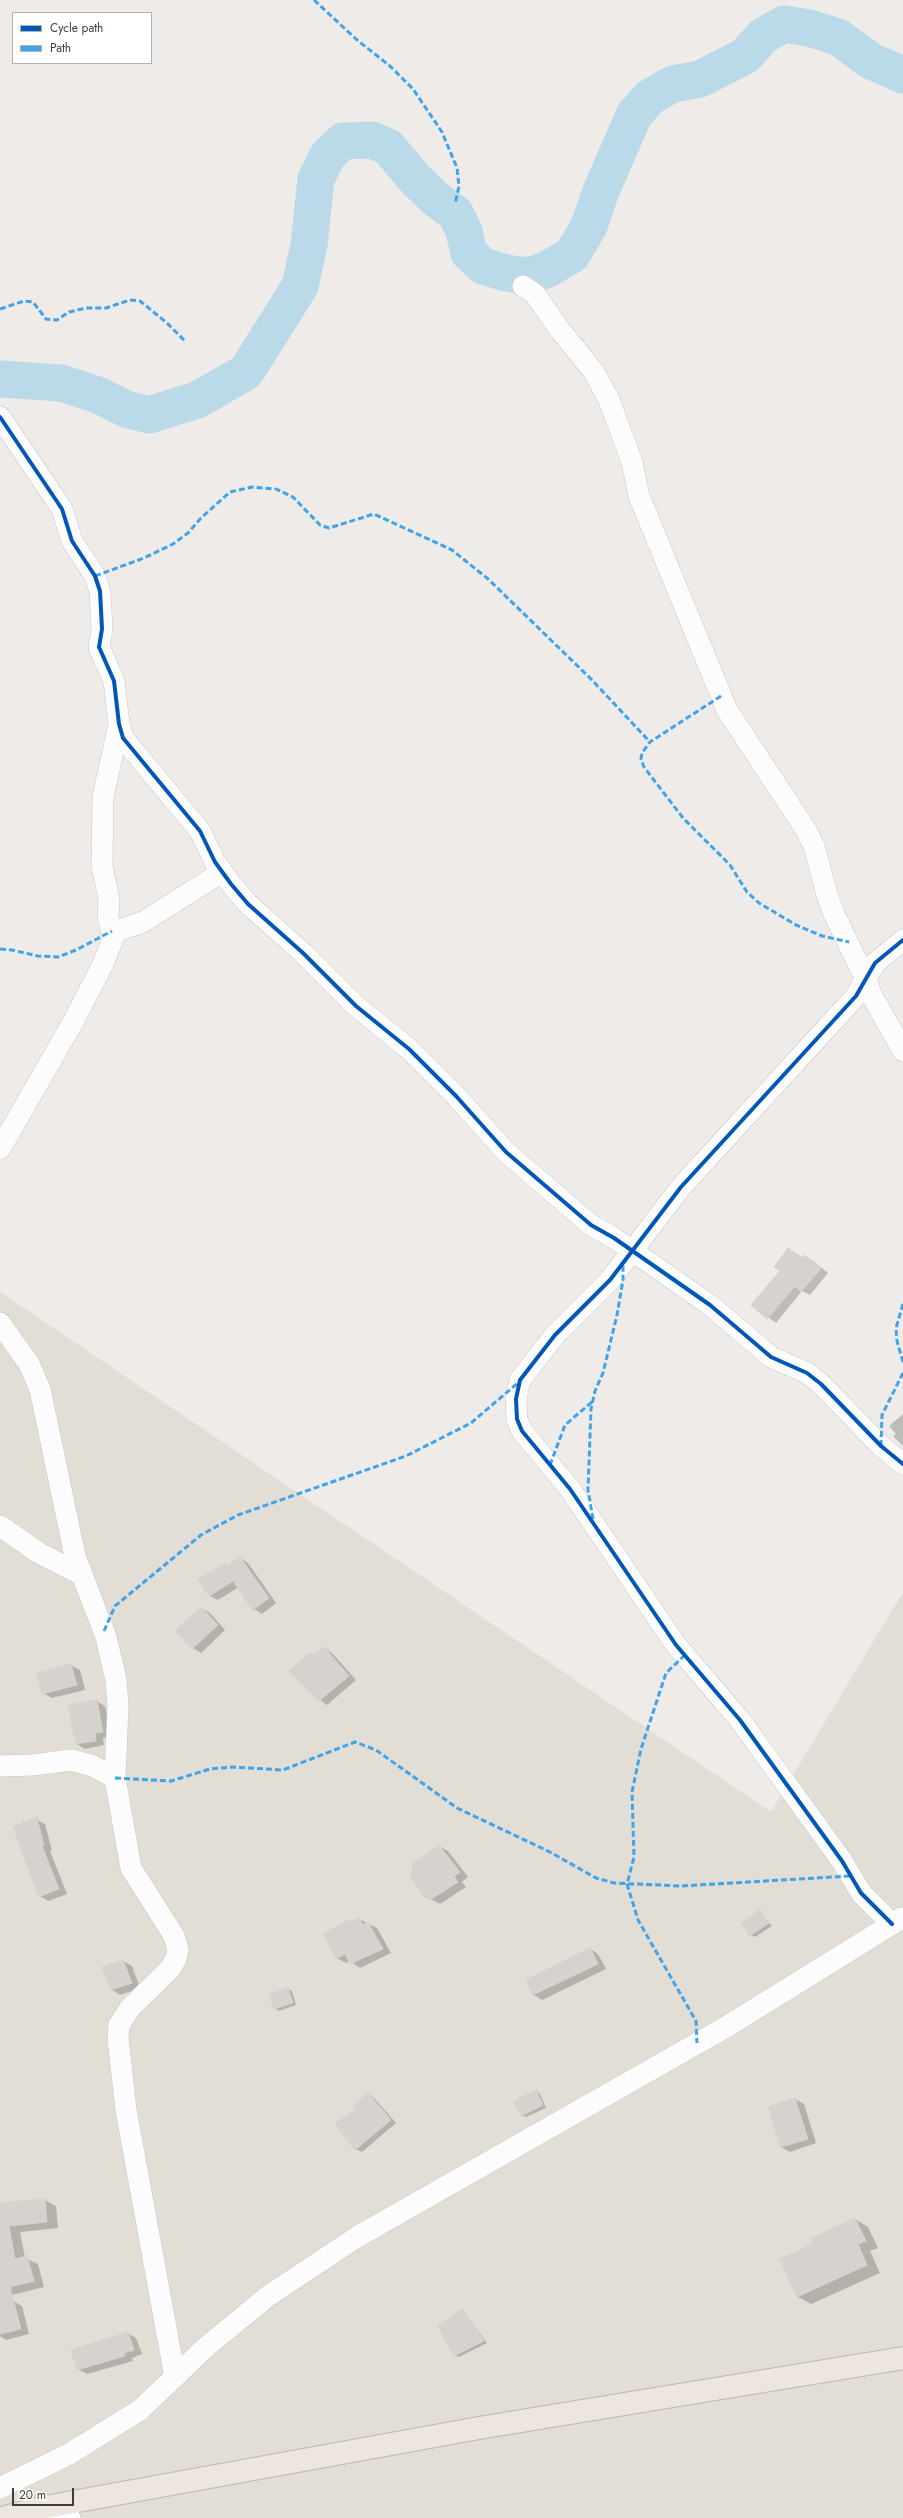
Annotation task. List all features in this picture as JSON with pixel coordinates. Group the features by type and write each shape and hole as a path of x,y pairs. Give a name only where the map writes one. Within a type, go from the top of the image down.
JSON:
{"highway":[{"path":"2,2518 34,2509 479,2428 903,2358"}],"street":[{"path":"523,286 535,294 560,330 594,372 608,400 632,462 639,496 727,710 806,830 814,846 827,895 874,1000 903,1051"},
{"path":"0,417 62,509 72,541 95,576 100,591 102,629 99,647 114,681 119,724 124,738 200,831 222,872 248,904 303,953 356,1006 409,1049 506,1152 591,1225 710,1305 771,1357 807,1373 821,1384 881,1446 903,1464"},
{"path":"113,937 108,917 109,900 102,866 103,803 119,724"},
{"path":"0,1149 73,1022 103,964 116,931 143,922 222,872"},
{"path":"0,2488 69,2454 140,2410 206,2347 268,2296 357,2237 726,2027 897,1921 861,1893 842,1860 744,1726 676,1645 570,1489 522,1431 517,1419 516,1399 520,1380 555,1335 610,1280 633,1252 681,1187 829,1026 866,980 875,963 903,940"},
{"path":"0,1323 29,1364 40,1389 76,1556 106,1637 116,1680 118,1706 116,1778 131,1868 174,1936 178,1950 176,1959 170,1970 130,2008 119,2025 118,2039 126,2110 175,2377"},
{"path":"0,1526 39,1553 82,1575"},
{"path":"0,1766 33,1765 71,1760 93,1766 116,1778"},
{"path":"34,2509 70,2518"}],"shaded area":[{"path":"0,1292 771,1812 903,1592 903,2518 0,2518"}],"building":[{"path":"788,1248 802,1258 804,1255 821,1268 801,1292 795,1286 767,1319 751,1305 780,1271 774,1267"},
{"path":"240,1557 269,1598 253,1610 233,1581 209,1596 198,1580 225,1563 227,1566"},
{"path":"201,1607 218,1625 192,1649 175,1631"},
{"path":"324,1647 349,1676 319,1701 289,1671 310,1653 314,1656"},
{"path":"71,1664 77,1685 42,1694 37,1673"},
{"path":"97,1700 103,1732 95,1733 96,1741 76,1744 68,1705"},
{"path":"37,1818 44,1845 42,1846 59,1889 39,1897 13,1827"},
{"path":"439,1845 460,1872 454,1877 458,1882 430,1900 427,1895 424,1897 409,1874 413,1872 412,1864"},
{"path":"760,1910 769,1923 750,1936 741,1923"},
{"path":"359,1918 363,1925 368,1922 383,1949 350,1964 345,1954 336,1959 323,1934 349,1920 351,1922"},
{"path":"590,1948 598,1964 533,1995 526,1980"},
{"path":"123,1960 132,1983 111,1990 102,1967"},
{"path":"288,1988 293,2003 274,2009 269,1994"},
{"path":"536,2090 543,2105 521,2116 514,2101"},
{"path":"368,2093 391,2120 355,2150 335,2124 356,2109 353,2106"},
{"path":"795,2098 808,2139 781,2147 768,2107"},
{"path":"45,2199 47,2222 9,2226 15,2259 27,2256 34,2281 10,2287 21,2329 0,2334 0,2203"},
{"path":"855,2218 866,2241 858,2244 867,2265 797,2297 780,2259 813,2244 811,2239"},
{"path":"462,2309 484,2341 454,2356 438,2326"},
{"path":"128,2332 134,2350 124,2353 125,2356 77,2370 71,2350"}],"waterway":[{"path":"0,379 61,383 98,395 126,409 149,415 197,400 246,372 300,286 309,245 316,179 328,155 343,141 372,140 388,147 416,180 437,200 455,213 464,231 469,253 483,266 506,273 529,276 546,270 572,255 589,226 601,191 634,115 650,97 673,84 700,79 745,56 763,36 784,24 809,28 838,37 871,61 903,75"}],"marked path":[{"path":"314,0 356,39 391,67 413,89 442,132 457,168 459,186 455,204"},
{"path":"0,309 24,301 33,302 46,319 57,320 69,312 86,308 106,308 130,300 140,301 167,323 185,341"},
{"path":"95,576 144,558 173,544 188,533 201,518 230,492 252,487 276,489 293,497 320,525 329,528 374,514 452,550 487,578 591,679 650,742"},
{"path":"721,696 650,742 642,753 641,759 644,767 683,818 730,865 747,892 759,903 796,925 822,936 849,942"},
{"path":"0,949 38,956 58,957 76,950 112,931"},
{"path":"593,1519 588,1490 591,1409 595,1391 603,1373 617,1315 623,1280 623,1264"},
{"path":"903,1304 896,1328 897,1341 903,1362"},
{"path":"881,1446 882,1415 903,1373"},
{"path":"104,1631 115,1606 201,1535 238,1515 406,1456 471,1423 519,1382"},
{"path":"550,1465 565,1425 593,1401"},
{"path":"685,1655 666,1673 641,1749 632,1792 634,1857 627,1884 638,1920 696,2021 697,2043"},
{"path":"115,1778 171,1781 210,1769 232,1767 283,1770 355,1742 376,1750 457,1808 550,1852 596,1878 614,1883 681,1886 850,1876"}],"cycle path":[{"path":"0,417 62,509 72,541 95,576 100,591 102,629 99,647 114,681 119,724 123,738 200,831 215,862 248,904 303,953 356,1006 409,1049 456,1096 506,1152 591,1225 614,1238 710,1305 771,1357 807,1373 821,1384 881,1446 903,1464"},
{"path":"892,1924 861,1893 842,1861 740,1720 676,1645 570,1489 522,1431 517,1419 516,1399 520,1380 555,1335 610,1280 681,1187 856,996 875,963 903,940"}]}
